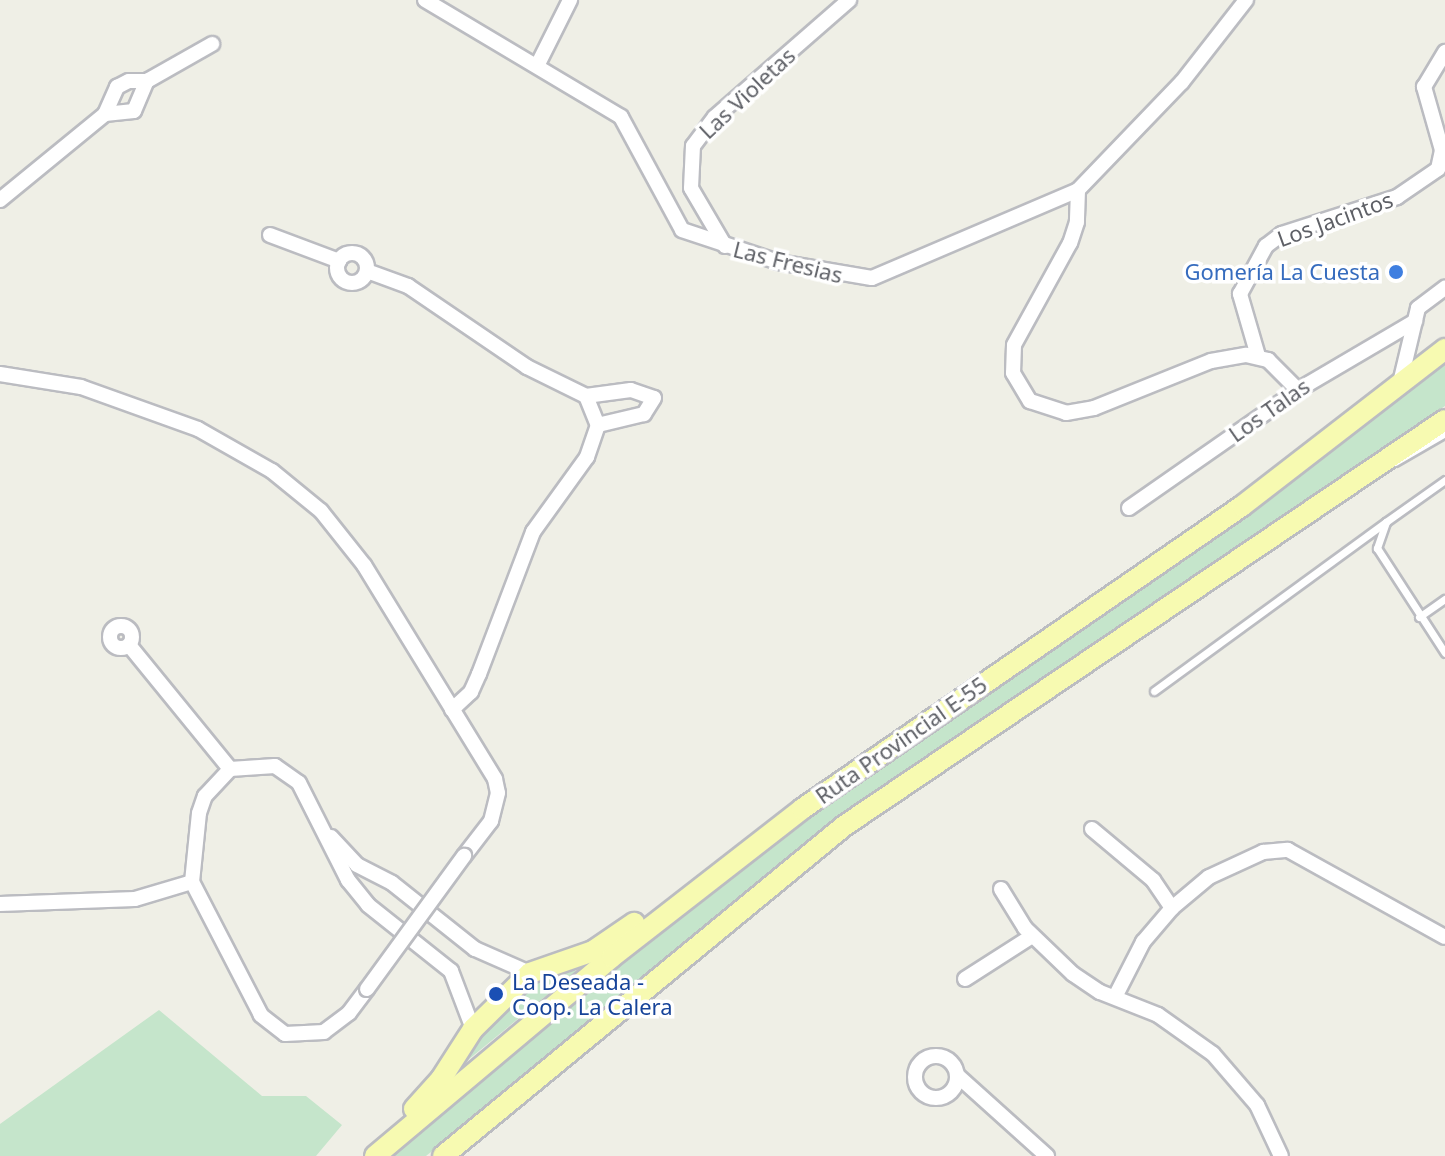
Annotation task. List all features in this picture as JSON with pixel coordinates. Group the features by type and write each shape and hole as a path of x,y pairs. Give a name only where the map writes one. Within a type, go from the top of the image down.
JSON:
{"main road":[{"name":"Ruta Provincial E-55","path":"375,1156 623,948 802,809 1242,506 1445,349"},
{"name":"Ruta Provincial E-55","path":"443,1156 844,826 1445,420"},
{"path":"358,1156 431,1092 473,1029 530,973 593,951 742,838 802,809"}],"street":[{"name":"Las Fresias","path":"425,0 538,64 621,117 643,151 674,220 695,237 821,272 872,278 1078,190 1182,82 1246,0"},
{"path":"538,64 570,0"},
{"name":"Las Violetas","path":"725,246 691,188 693,146 715,117 849,0"},
{"path":"0,200 105,114 117,87 129,81 147,81 212,44"},
{"name":"Los Jacintos","path":"1258,356 1240,294 1243,280 1266,246 1282,234 1397,197 1438,169 1442,150 1424,87 1445,52"},
{"path":"105,114 134,111 147,81"},
{"path":"1078,190 1077,222 1070,243 1014,345 1013,373 1030,401 1048,411 1078,411 1211,361 1258,356 1286,374 1298,390"},
{"path":"270,235 339,261 358,255 367,271 408,286 527,367 586,396 631,390 654,398 644,414 598,425"},
{"path":"339,261 337,272 348,282 362,279 367,271"},
{"path":"1400,383 1418,308 1445,288"},
{"name":"Los Talas","path":"1129,508 1298,390 1415,321"},
{"path":"0,374 55,380 156,411 238,450 297,489 364,565 487,762 498,793 491,821 464,856 367,989 349,1013 324,1032 296,1036 277,1031 261,1015 192,882 199,813 205,796 230,769 261,763 288,772 322,827 348,880 368,905 451,971 473,1029"},
{"path":"452,710 471,692 533,532 587,457 598,425 586,396"},
{"path":"129,645 230,769"},
{"path":"322,827 357,865 392,883 491,960 530,973"},
{"path":"1092,829 1153,880 1172,908"},
{"path":"1115,997 1143,942 1172,908 1230,865 1279,849 1445,937"},
{"path":"0,904 135,899 192,882"},
{"path":"368,905 371,889 392,883"},
{"path":"1001,889 1032,936 1073,974 1178,1027 1213,1054 1257,1105 1281,1156"},
{"path":"965,979 1032,936"},
{"path":"960,1084 1047,1156"}],"lane":[{"path":"1363,473 1406,459 1445,433"},
{"path":"1154,691 1445,480"},
{"path":"1386,522 1379,533 1380,557 1445,653"},
{"path":"1419,617 1445,599"}],"green space":[{"path":"1445,359 1445,406 829,826 426,1156 389,1156 621,960 800,820"},
{"path":"576,967 575,972 463,1064 479,1037 535,982"},
{"path":"159,1010 262,1096 306,1096 342,1125 316,1156 0,1156 0,1124"}],"place":[{"name":"Gomería La Cuesta","path":"1396,272"},
{"name":"La Deseada - Coop. La Calera","path":"496,994"}]}
